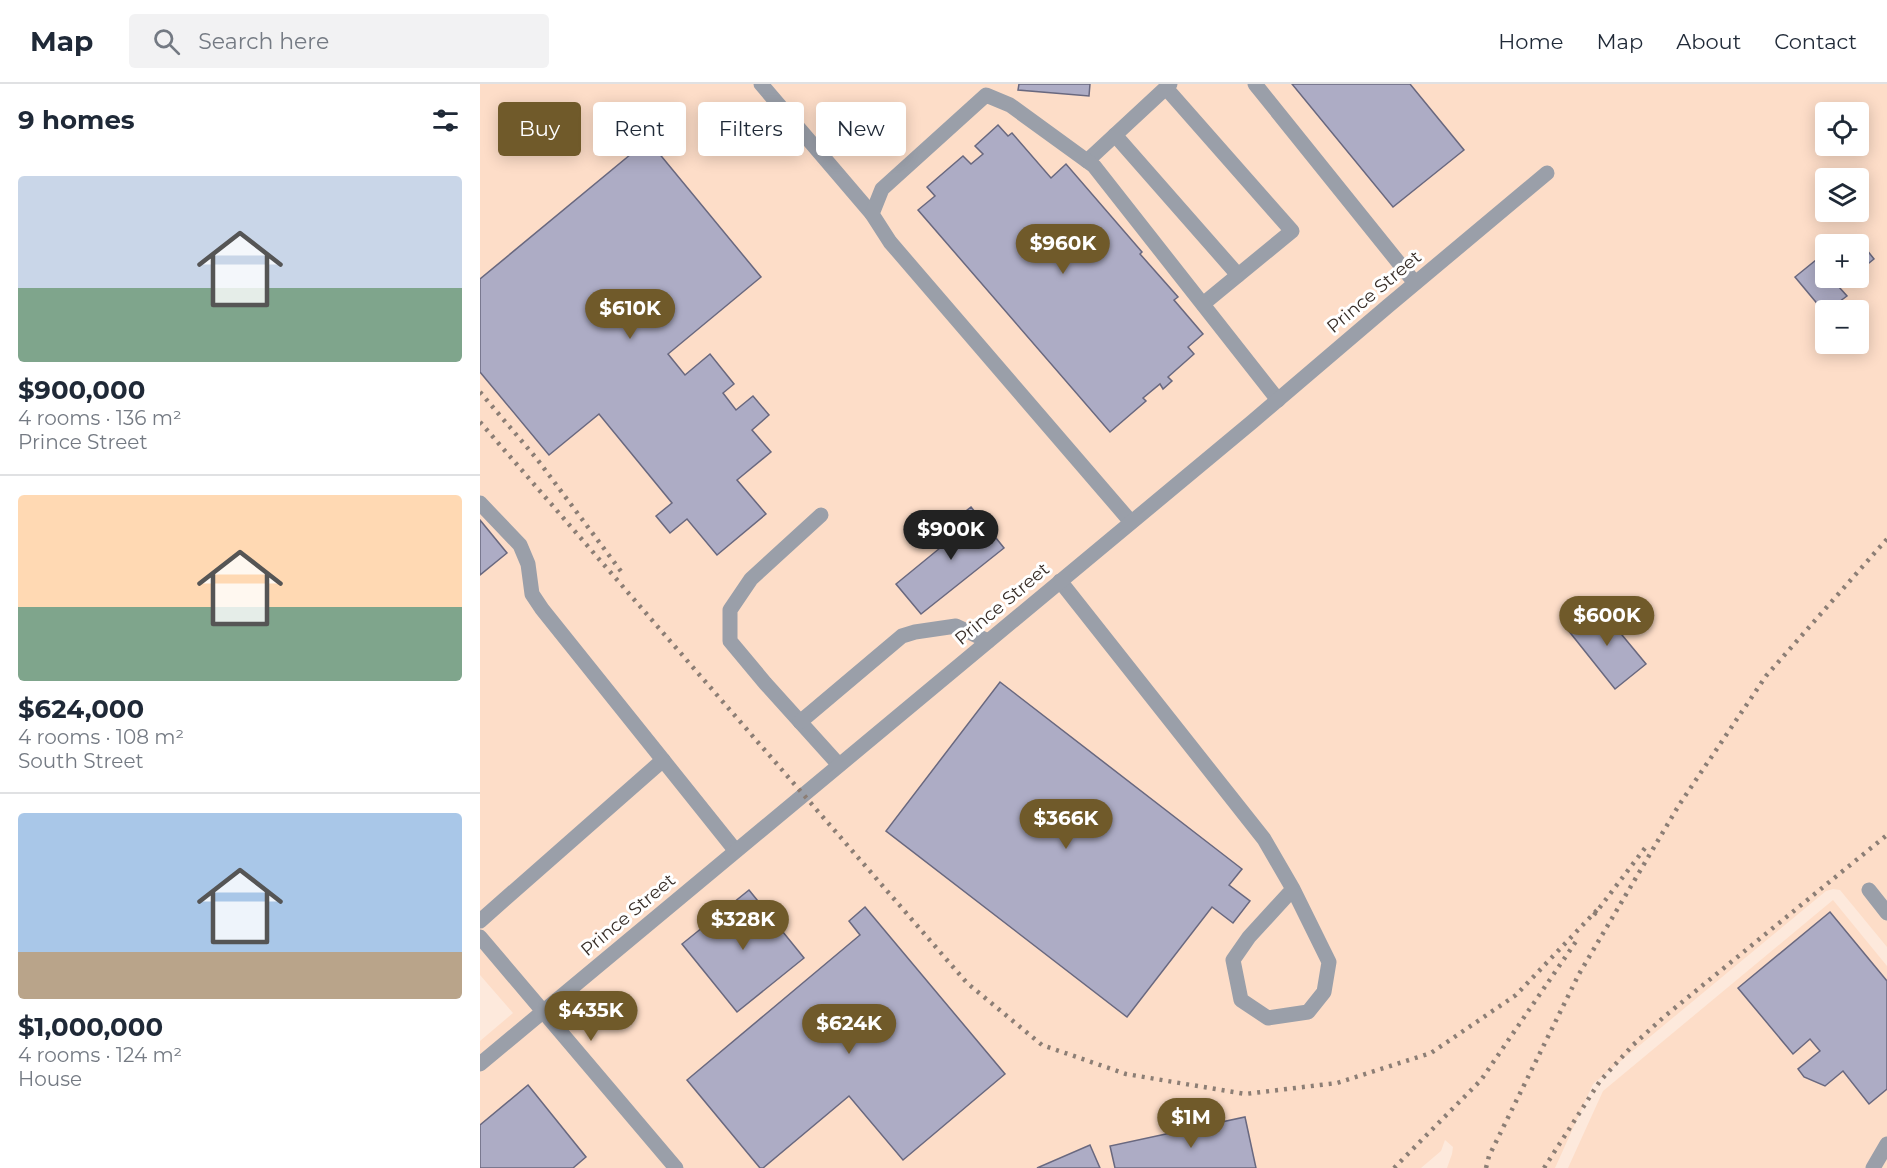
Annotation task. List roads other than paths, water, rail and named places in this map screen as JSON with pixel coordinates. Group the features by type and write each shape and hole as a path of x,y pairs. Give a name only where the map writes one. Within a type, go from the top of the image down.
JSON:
{"street":[{"path":"761,84 872,214 890,242 1131,522"},
{"path":"1255,84 1415,283"},
{"path":"1087,161 1168,86 1292,231 1203,304"},
{"path":"872,214 882,189 984,89 1010,105 1094,166 1278,400"},
{"path":"1115,135 1238,276"},
{"name":"Prince Street","path":"480,1064 1278,400 1547,173"},
{"path":"480,503 520,546 528,564 532,594 543,609 735,850"},
{"path":"821,515 751,579 730,610 730,640 838,765"},
{"path":"1059,581 1264,839 1293,890 1329,962 1324,992 1308,1012 1268,1018 1241,1000 1233,960 1249,937 1293,890"},
{"path":"800,722 902,636 956,626 988,641"},
{"path":"480,921 663,760"},
{"path":"1869,890 1887,913"},
{"path":"480,937 676,1168"},
{"path":"1873,1168 1887,1144"}],"railway":[{"path":"480,392 537,459 623,574"},
{"path":"480,422 967,983 1042,1045 1126,1074 1245,1094 1337,1083 1431,1053 1516,995 1598,909"},
{"path":"1486,1168 1489,1156 1579,974 1679,805 1766,676 1887,539"},
{"path":"1544,1168 1600,1081 1633,1045 1665,1016 1887,835"},
{"path":"1594,915 1645,848"},
{"path":"1394,1168 1481,1080 1577,940"}]}
